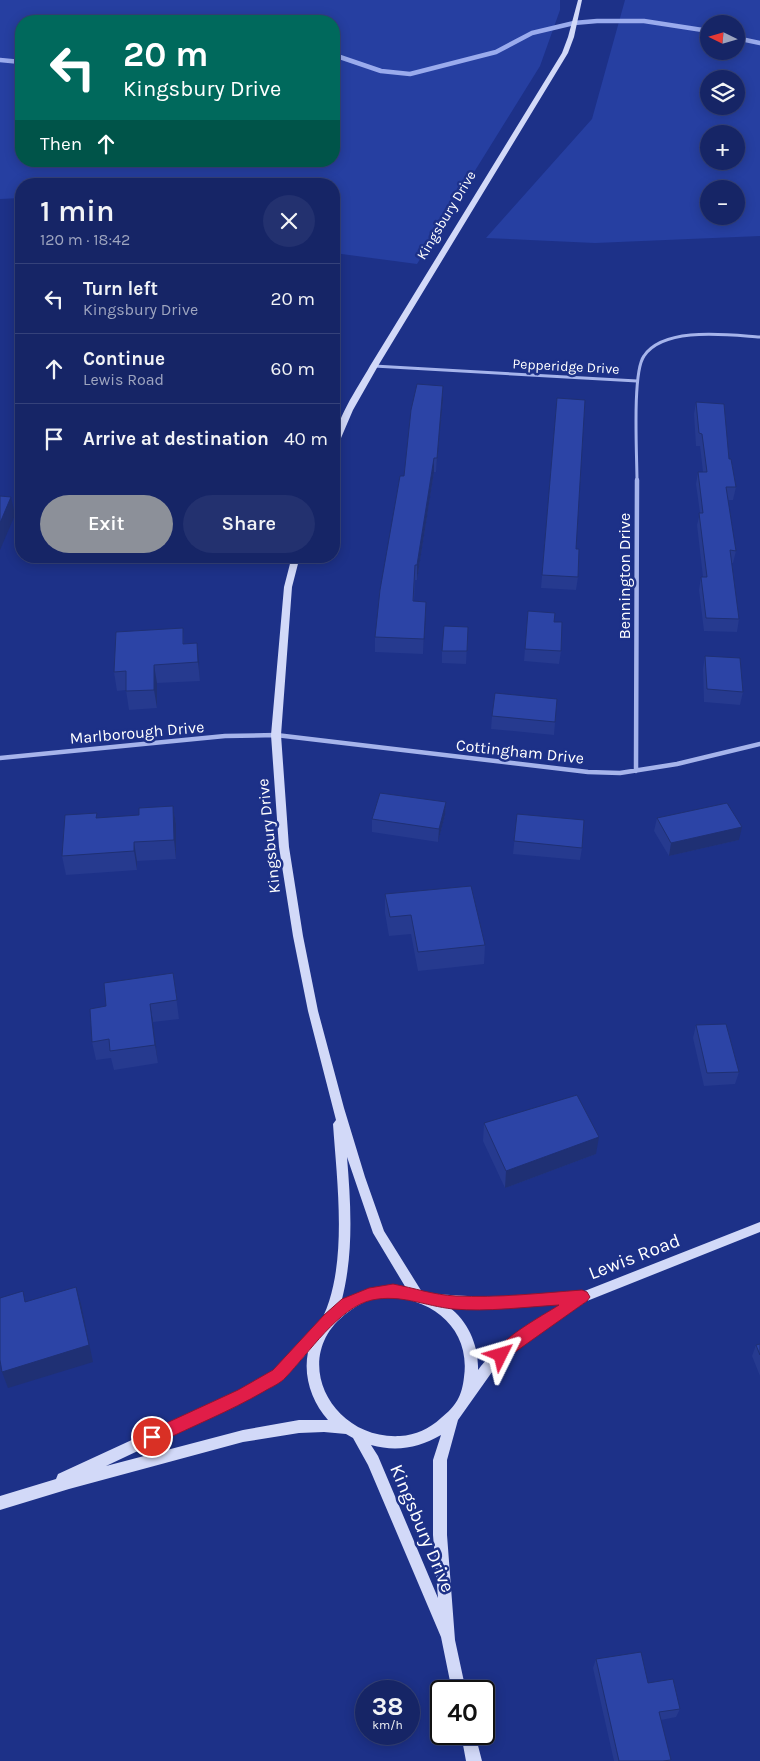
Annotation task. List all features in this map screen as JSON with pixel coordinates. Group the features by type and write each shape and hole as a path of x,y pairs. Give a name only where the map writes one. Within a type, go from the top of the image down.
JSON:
{"street":[{"name":"Kingsbury Drive","path":"340,431 349,410 374,366 550,77 571,37 580,0"},
{"name":"Pepperidge Drive","path":"374,366 638,382 637,371 645,354 652,348 675,338 698,334 760,337"},
{"name":"Bennington Drive","path":"636,771 638,382"},
{"name":"Kingsbury Drive","path":"294,563 288,587 276,734 284,847 296,926 313,1011 338,1108 379,1232 422,1297 439,1305 458,1322 470,1346 473,1372 467,1397 452,1419 440,1460 440,1535 448,1640 457,1680"},
{"name":"Cottingham Drive","path":"276,734 588,772 620,773 677,764 760,744"},
{"name":"Marlborough Drive","path":"0,758 225,736 276,734"},
{"name":"Kingsbury Drive","path":"338,1108 346,1234 339,1278 327,1323 317,1340 312,1363 314,1387 327,1410 352,1432 374,1461 448,1640"},
{"name":"Lewis Road","path":"467,1397 487,1368 515,1343 582,1297 760,1227"},
{"name":"Kingsbury Drive","path":"327,1323 347,1304 369,1294 393,1291 455,1303 582,1297"},
{"path":"40,1489 243,1395 278,1375 327,1323"},
{"name":"Kingsbury Drive","path":"352,1432 373,1441 402,1443 429,1435 452,1419"},
{"path":"0,1503 40,1489 224,1440 275,1430 334,1425 352,1432"},
{"path":"470,1745 474,1761"}],"shaded area":[{"path":"0,0 560,0 560,10 540,66 417,264 340,254 340,178 15,178 15,198 0,199"},
{"path":"625,0 760,0 760,236 595,243 486,238 592,119"}],"building":[{"path":"417,384 443,386 437,458 434,458 417,565 415,565 413,601 426,602 424,639 375,637 380,590 400,476 404,476 411,410"},
{"path":"557,398 585,400 576,549 579,549 578,577 542,575"},
{"path":"696,402 724,404 729,459 731,459 736,487 726,487 736,551 730,550 739,619 706,618 701,577 707,577 699,513 703,513 698,472 707,472 702,434 699,433"},
{"path":"0,496 11,497 0,523"},
{"path":"528,611 555,613 554,622 562,622 561,651 525,649"},
{"path":"444,626 468,627 467,651 442,651"},
{"path":"183,628 183,644 197,643 198,662 154,665 154,690 126,691 126,671 114,672 116,632"},
{"path":"705,656 740,658 743,692 707,689"},
{"path":"495,693 557,699 555,722 492,716"},
{"path":"380,793 446,802 439,829 372,819"},
{"path":"727,803 742,827 671,843 657,818"},
{"path":"173,806 174,840 134,842 134,851 62,856 65,815 97,813 96,818 139,815 139,808"},
{"path":"517,814 584,820 582,848 514,841"},
{"path":"471,886 485,945 418,952 411,915 390,917 385,894"},
{"path":"173,973 177,1000 150,1004 155,1045 110,1051 109,1039 92,1042 90,1009 106,1006 104,983"},
{"path":"726,1024 739,1072 707,1073 696,1025"},
{"path":"577,1095 599,1137 506,1171 484,1123"},
{"path":"76,1287 89,1345 2,1372 0,1360 0,1298 23,1291 25,1302"},
{"path":"760,1344 760,1355 756,1345"},
{"path":"641,1652 648,1683 673,1679 680,1709 659,1712 671,1760 619,1761 596,1659"}],"waterway":[{"path":"340,57 381,71 410,74 496,52 532,33 574,23 644,21 700,30"},
{"path":"745,40 760,43"},
{"path":"0,60 15,61"}],"route":[{"path":"152,1437 243,1395 278,1375 329,1320 347,1304 369,1294 393,1291 417,1294 428,1300 455,1303 582,1297 515,1343 501,1355"}]}
